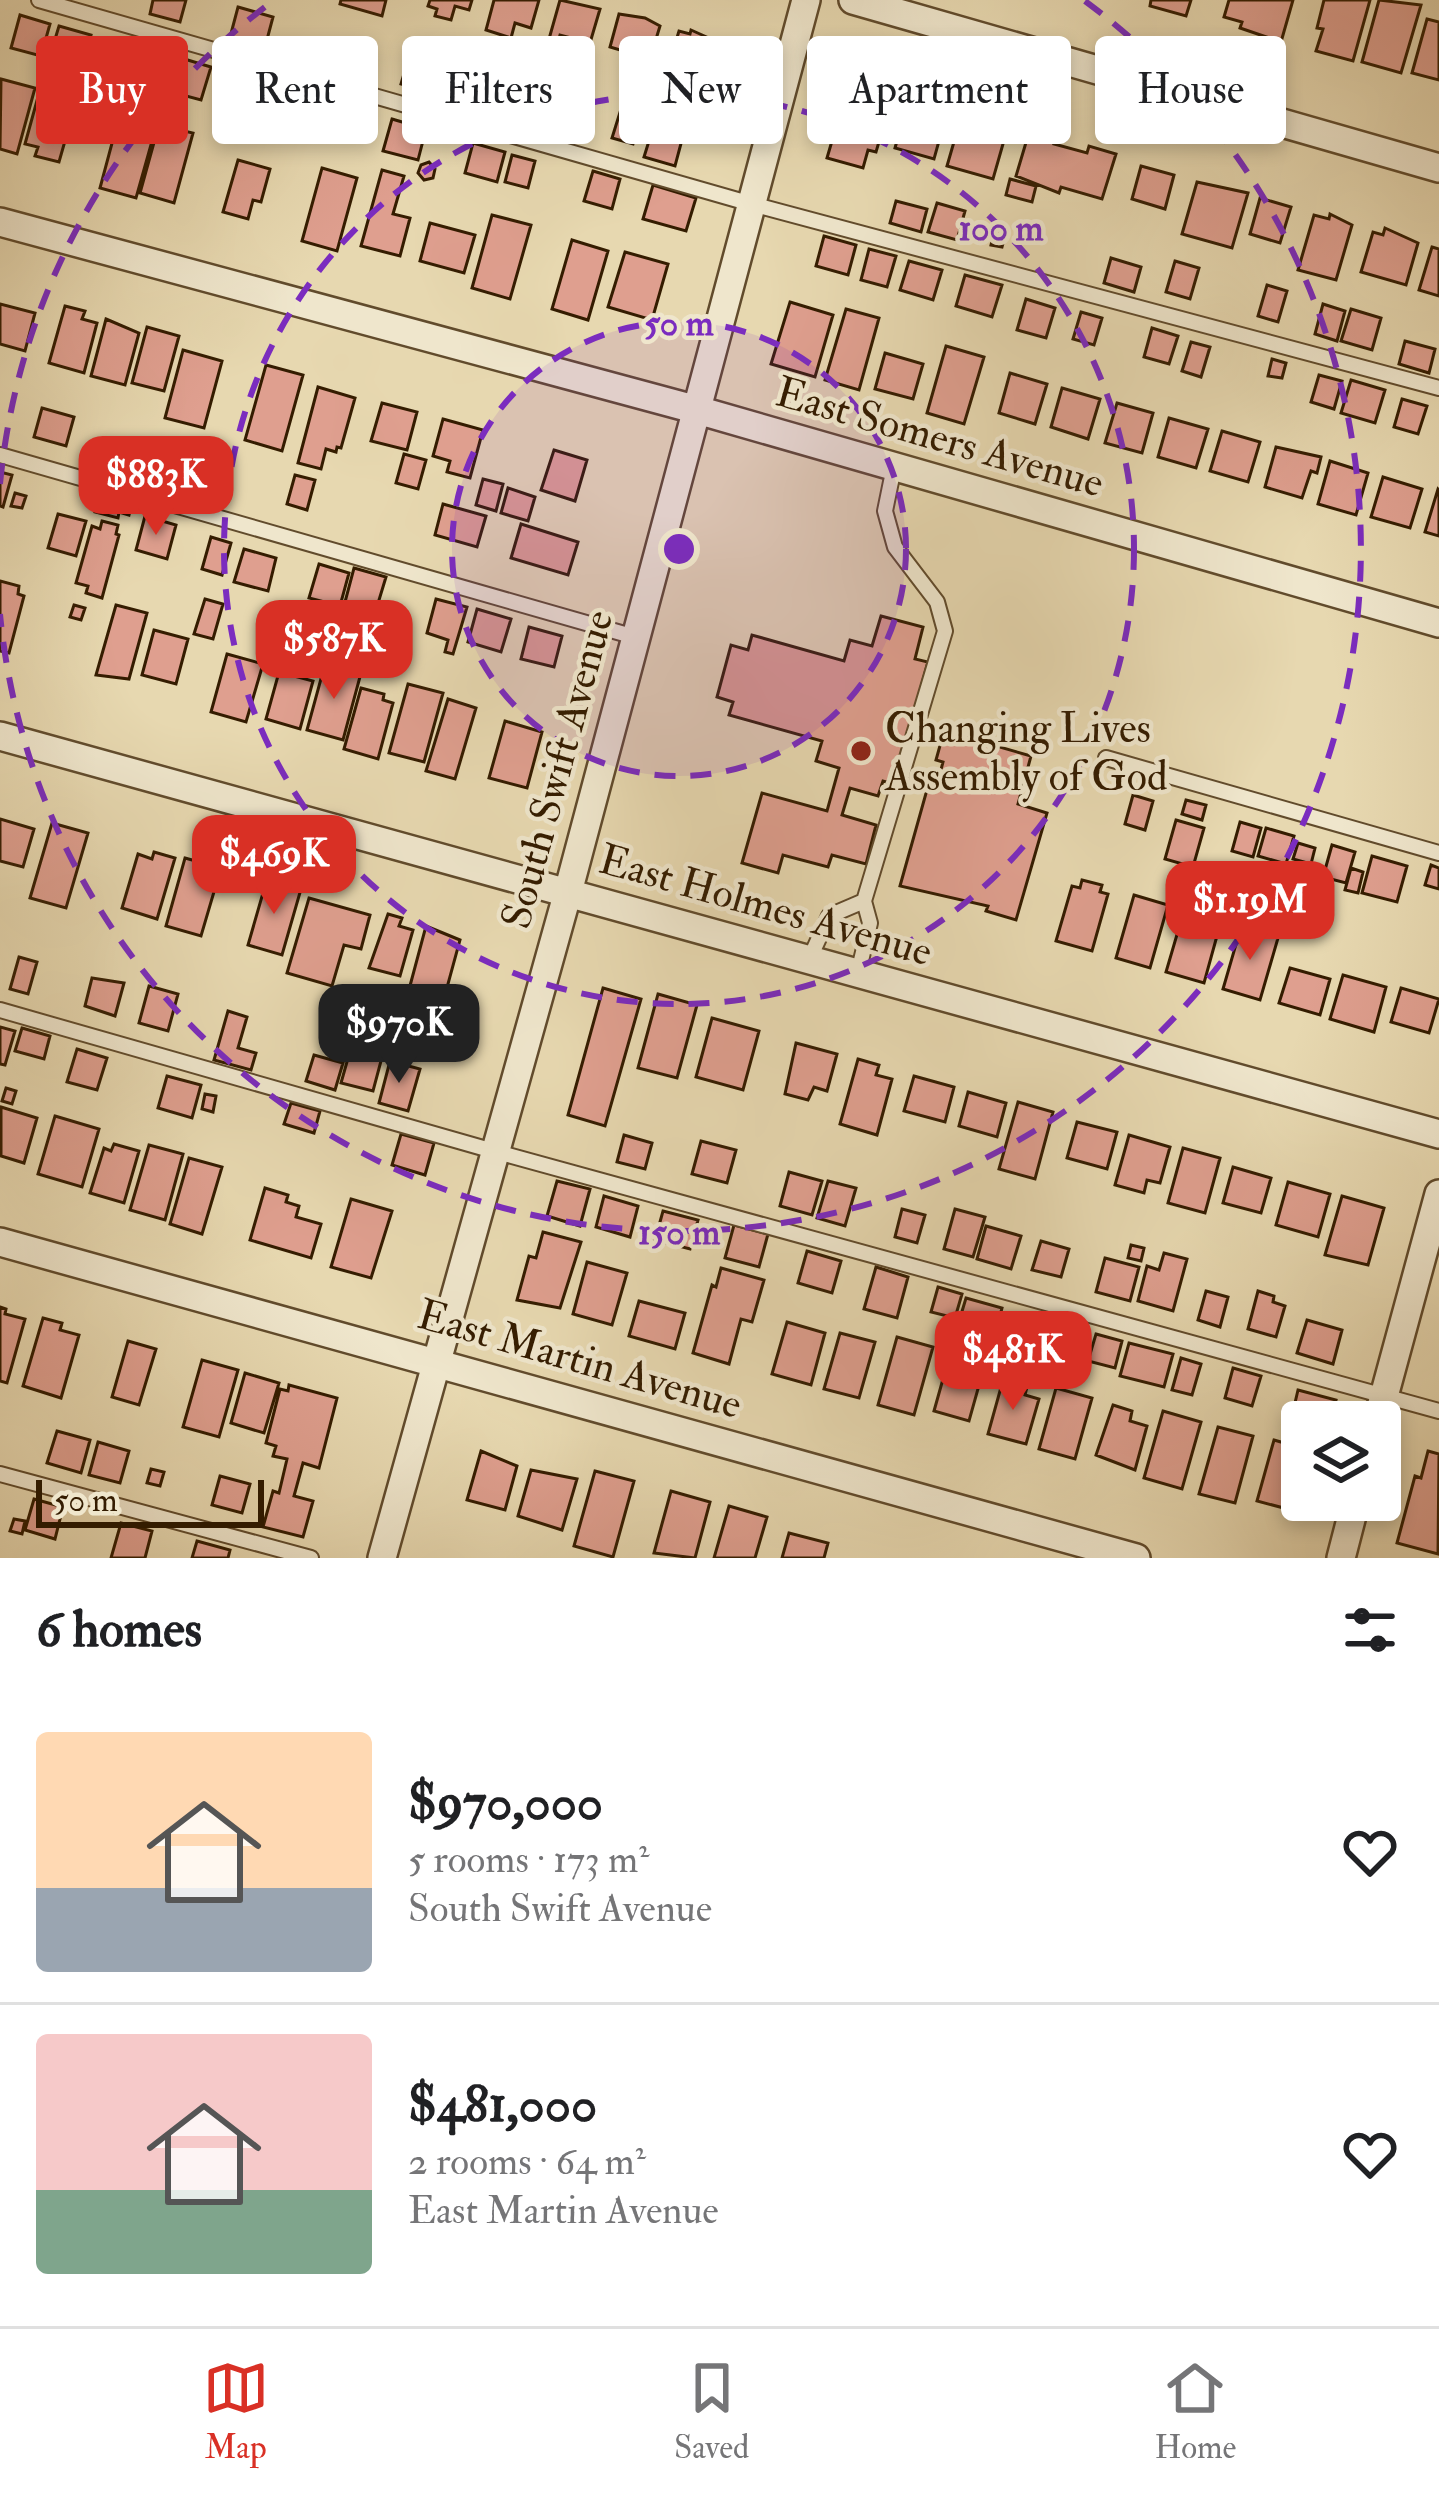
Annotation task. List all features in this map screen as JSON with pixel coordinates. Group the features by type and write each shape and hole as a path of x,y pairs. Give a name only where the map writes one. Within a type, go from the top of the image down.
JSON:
{"street":[{"name":"South Swift Avenue","path":"382,1558 568,892 748,203 806,0"},
{"path":"853,0 1439,168"},
{"name":"East Somers Avenue","path":"0,222 694,409 1439,623"},
{"name":"East Holmes Avenue","path":"0,736 1439,1134"},
{"path":"1382,1401 1439,1194"},
{"name":"East Martin Avenue","path":"0,1242 1136,1558"},
{"path":"1341,1558 1351,1521"}],"lane":[{"path":"39,0 748,203 1439,388"},
{"path":"0,455 634,637"},
{"path":"858,973 870,923 864,901 945,632 937,602 895,547 885,511 894,466"},
{"path":"1106,758 1439,853"},
{"path":"809,960 830,916 864,901"},
{"path":"0,1010 1353,1401"},
{"path":"1401,1410 1439,1411"},
{"path":"0,1474 311,1558"}],"building":[{"path":"153,0 186,0 180,22 150,14"},
{"path":"341,0 386,0 382,16 340,4"},
{"path":"430,0 472,0 469,10 455,6 451,20 435,16 437,9 428,6"},
{"path":"494,0 539,0 531,28 515,23 512,36 486,30"},
{"path":"560,0 600,9 592,36 550,36"},
{"path":"1151,0 1191,0 1186,16 1150,6"},
{"path":"1229,0 1293,0 1283,36 1263,36 1224,17"},
{"path":"1324,0 1370,0 1353,61 1316,51"},
{"path":"1379,0 1421,5 1401,73 1362,62"},
{"path":"238,7 273,17 268,36 230,36"},
{"path":"619,14 660,26 657,36 619,36 619,50 610,47"},
{"path":"20,15 50,24 47,36 36,36 36,55 11,48"},
{"path":"1427,19 1439,22 1439,80 1412,73"},
{"path":"59,26 91,35 91,36 56,36"},
{"path":"188,60 211,67 201,100 188,97"},
{"path":"1,79 35,88 17,154 0,149"},
{"path":"36,104 36,144 64,144 59,162 35,156 38,147 25,144"},
{"path":"392,119 402,122 402,144 422,144 418,160 383,151"},
{"path":"188,132 193,133 174,203 140,193 154,144 188,144"},
{"path":"112,144 151,144 136,198 100,188"},
{"path":"473,144 505,152 497,182 465,173"},
{"path":"648,144 681,144 675,166 644,157"},
{"path":"831,144 878,144 876,152 868,150 863,168 827,158"},
{"path":"896,144 938,144 934,159 895,148"},
{"path":"953,144 1003,144 993,179 947,166"},
{"path":"1026,144 1054,144 1087,153 1089,146 1116,154 1102,199 1061,187 1059,193 1016,176"},
{"path":"512,155 535,161 528,188 505,182"},
{"path":"238,160 270,169 261,202 253,200 248,219 223,212"},
{"path":"429,162 435,169 433,178 424,180 418,173"},
{"path":"1141,166 1174,175 1165,209 1132,199"},
{"path":"322,168 357,178 337,251 302,241"},
{"path":"382,170 404,176 393,214 410,218 400,256 361,246"},
{"path":"593,171 620,179 612,209 584,201"},
{"path":"1010,179 1036,186 1032,202 1006,195"},
{"path":"1197,182 1248,193 1232,248 1182,234"},
{"path":"653,185 696,198 686,231 643,219"},
{"path":"1260,198 1291,207 1280,243 1250,234"},
{"path":"896,201 927,209 921,232 890,223"},
{"path":"937,203 965,211 957,240 928,232"},
{"path":"1330,214 1352,225 1336,280 1298,270 1314,215 1329,219"},
{"path":"492,215 531,225 510,299 472,288"},
{"path":"430,223 475,235 464,273 420,261"},
{"path":"1385,228 1418,243 1406,285 1361,272 1373,232 1383,235"},
{"path":"995,229 1006,232 1002,247 991,245"},
{"path":"824,236 856,245 848,275 816,266"},
{"path":"572,240 608,251 588,320 552,309"},
{"path":"1432,247 1439,249 1439,296 1419,290"},
{"path":"869,249 896,256 887,287 861,280"},
{"path":"625,252 668,264 652,320 608,307"},
{"path":"1111,258 1141,267 1134,292 1104,283"},
{"path":"909,261 942,270 933,300 900,290"},
{"path":"1175,261 1199,268 1190,299 1166,292"},
{"path":"965,275 1002,285 992,317 956,306"},
{"path":"1267,285 1287,291 1278,322 1258,316"},
{"path":"1026,299 1055,308 1046,338 1017,330"},
{"path":"790,302 833,315 815,377 771,364"},
{"path":"0,304 35,313 25,351 0,344"},
{"path":"1323,304 1345,311 1337,341 1315,334"},
{"path":"65,306 85,311 82,319 97,323 84,373 49,363"},
{"path":"846,309 879,318 859,390 825,380"},
{"path":"1351,309 1381,318 1372,350 1341,341"},
{"path":"1081,312 1102,318 1094,345 1073,339"},
{"path":"106,319 139,333 125,385 91,376"},
{"path":"147,327 179,336 164,391 132,383"},
{"path":"1152,328 1178,336 1169,364 1144,357"},
{"path":"1405,341 1435,349 1429,373 1399,364"},
{"path":"1191,342 1210,347 1201,377 1182,371"},
{"path":"946,346 984,357 964,424 927,413"},
{"path":"183,350 222,361 204,428 165,418"},
{"path":"885,353 923,364 913,399 875,389"},
{"path":"1272,359 1286,363 1282,378 1268,376"},
{"path":"266,365 303,375 282,451 245,440"},
{"path":"1010,373 1047,384 1035,424 999,413"},
{"path":"1319,375 1342,381 1334,409 1311,402"},
{"path":"1351,380 1385,390 1375,423 1341,413"},
{"path":"318,387 355,398 341,448 336,452 326,449 321,469 298,463"},
{"path":"1062,388 1100,399 1088,439 1051,427"},
{"path":"1402,399 1427,406 1418,434 1394,427"},
{"path":"382,403 417,412 407,450 371,441"},
{"path":"1117,403 1153,413 1142,453 1105,443"},
{"path":"42,408 74,417 66,446 34,437"},
{"path":"1169,418 1208,429 1196,468 1158,457"},
{"path":"443,419 483,430 470,478 447,472 450,461 433,456"},
{"path":"1222,431 1260,442 1248,482 1210,471"},
{"path":"99,439 113,444 108,455 95,450"},
{"path":"1276,447 1321,457 1302,498 1265,487"},
{"path":"554,450 587,460 575,501 541,490"},
{"path":"404,454 426,460 418,489 396,483"},
{"path":"1330,461 1368,473 1356,515 1318,504"},
{"path":"0,472 12,475 3,507 0,506"},
{"path":"295,475 315,480 307,510 287,504"},
{"path":"1383,477 1422,489 1410,528 1371,517"},
{"path":"483,479 503,484 496,511 476,505"},
{"path":"508,488 535,497 528,521 501,513"},
{"path":"100,490 133,500 129,515 119,512 118,518 95,512"},
{"path":"1439,490 1439,536 1425,532"},
{"path":"15,493 26,496 22,508 11,506"},
{"path":"443,504 486,516 477,547 435,535"},
{"path":"58,514 86,521 76,556 48,548"},
{"path":"145,516 176,525 167,559 136,550"},
{"path":"102,521 118,525 119,535 102,598 86,593 88,586 76,583 92,526 100,529"},
{"path":"521,524 578,542 568,575 511,558"},
{"path":"211,537 231,543 222,575 202,569"},
{"path":"244,549 276,558 268,591 234,582"},
{"path":"319,564 349,573 340,606 309,598"},
{"path":"354,568 386,577 376,610 345,602"},
{"path":"0,581 19,586 18,594 24,596 9,653 0,651"},
{"path":"205,599 223,604 213,639 194,634"},
{"path":"436,599 467,607 453,654 445,652 448,640 427,633"},
{"path":"74,605 85,608 81,620 70,617"},
{"path":"116,605 147,613 129,679 96,675"},
{"path":"477,609 511,619 501,652 468,642"},
{"name":"Changing Lives Assembly of God","path":"881,616 923,627 915,659 928,662 894,784 883,781 878,796 850,788 842,815 876,825 866,864 832,855 828,867 783,855 778,873 742,863 762,793 827,811 839,768 816,761 822,741 729,715 733,702 717,697 731,645 748,650 752,635 844,661 850,640 872,646"},
{"path":"529,627 562,636 554,667 521,659"},
{"path":"154,630 188,639 176,684 142,675"},
{"path":"227,654 263,664 246,722 211,712"},
{"path":"325,664 361,673 343,740 307,730"},
{"path":"279,672 313,681 300,729 266,719"},
{"path":"408,684 443,693 424,762 389,753"},
{"path":"361,688 384,694 383,700 393,703 378,759 344,749"},
{"path":"448,699 476,708 455,779 426,771"},
{"path":"505,721 542,732 527,788 489,778"},
{"path":"944,731 1031,756 1018,804 1047,813 1016,920 986,911 988,906 900,886 930,779 938,781 943,762 936,760"},
{"path":"1133,795 1153,801 1145,830 1125,824"},
{"path":"1186,800 1206,805 1202,820 1182,814"},
{"path":"0,819 34,829 23,867 0,861"},
{"path":"1176,820 1204,828 1193,867 1165,859"},
{"path":"1240,822 1261,828 1253,857 1232,851"},
{"path":"52,823 88,833 66,908 30,898"},
{"path":"1266,828 1294,836 1286,864 1258,856"},
{"path":"1298,843 1315,848 1311,864 1293,859"},
{"path":"1332,845 1355,852 1346,883 1323,877"},
{"path":"154,852 175,858 157,919 122,908 138,854 152,859"},
{"path":"1372,856 1407,866 1397,902 1362,893"},
{"path":"185,858 221,868 201,936 166,926"},
{"path":"1431,865 1439,868 1439,889 1425,885"},
{"path":"1351,868 1363,872 1358,893 1345,890"},
{"path":"267,879 301,889 282,955 248,945"},
{"path":"1082,880 1102,885 1100,892 1108,894 1092,951 1056,941 1072,886 1080,888"},
{"path":"1134,895 1168,905 1150,968 1116,958"},
{"path":"309,898 370,915 361,949 344,945 332,986 287,973"},
{"path":"388,914 402,918 399,926 413,930 400,976 369,968"},
{"path":"1183,914 1220,925 1204,983 1166,972"},
{"path":"426,926 460,940 442,1006 407,997"},
{"path":"1241,927 1278,938 1260,1000 1223,989"},
{"path":"19,957 37,962 28,994 10,989"},
{"path":"1290,968 1330,979 1320,1015 1279,1003"},
{"path":"1343,975 1386,987 1374,1032 1330,1019"},
{"path":"92,978 124,983 115,1016 85,1006"},
{"path":"149,986 178,994 168,1031 139,1023"},
{"path":"603,988 641,999 605,1126 568,1115"},
{"path":"1401,988 1439,999 1429,1033 1391,1022"},
{"path":"658,994 697,1005 677,1078 638,1068"},
{"path":"228,1011 247,1017 238,1048 256,1053 251,1070 214,1060"},
{"path":"712,1018 759,1031 743,1090 696,1077"},
{"path":"0,1027 15,1031 5,1065 0,1064"},
{"path":"22,1028 50,1036 44,1059 15,1051"},
{"path":"354,1037 385,1046 373,1091 341,1083"},
{"path":"796,1043 837,1054 827,1091 814,1087 808,1100 785,1094"},
{"path":"77,1049 107,1058 97,1090 67,1082"},
{"path":"314,1055 343,1063 335,1090 306,1081"},
{"path":"858,1059 879,1065 876,1075 892,1079 877,1135 840,1124"},
{"path":"390,1061 420,1069 408,1111 379,1103"},
{"path":"167,1076 201,1085 192,1118 158,1108"},
{"path":"914,1076 954,1087 945,1122 904,1111"},
{"path":"6,1088 16,1091 12,1104 2,1101"},
{"path":"968,1092 1006,1103 997,1137 959,1126"},
{"path":"205,1094 216,1096 213,1112 202,1109"},
{"path":"1018,1102 1053,1112 1035,1179 999,1169"},
{"path":"291,1103 320,1111 314,1133 284,1124"},
{"path":"1,1107 37,1118 24,1163 1,1156"},
{"path":"55,1116 99,1129 82,1187 38,1174"},
{"path":"1077,1122 1117,1132 1107,1169 1067,1158"},
{"path":"401,1134 434,1143 425,1175 392,1165"},
{"path":"624,1135 652,1143 645,1169 617,1162"},
{"path":"1129,1135 1170,1147 1160,1183 1147,1180 1144,1193 1115,1185"},
{"path":"701,1141 736,1150 727,1183 692,1174"},
{"path":"114,1144 139,1151 124,1203 90,1193 104,1148 111,1151"},
{"path":"149,1145 183,1154 165,1220 130,1210"},
{"path":"1183,1148 1220,1158 1205,1213 1168,1203"},
{"path":"189,1158 222,1167 202,1234 170,1224"},
{"path":"1233,1167 1271,1178 1261,1213 1223,1203"},
{"path":"789,1172 822,1181 812,1215 780,1206"},
{"path":"557,1181 590,1189 580,1226 547,1216"},
{"path":"828,1181 856,1188 845,1226 817,1218"},
{"path":"1288,1182 1330,1194 1318,1237 1276,1225"},
{"path":"265,1188 288,1195 286,1202 299,1206 296,1217 321,1224 311,1258 250,1240"},
{"path":"604,1196 638,1206 630,1237 596,1227"},
{"path":"1342,1196 1384,1208 1368,1265 1325,1255"},
{"path":"351,1199 392,1211 371,1278 331,1267"},
{"path":"902,1209 925,1215 917,1243 895,1237"},
{"path":"955,1209 985,1217 973,1257 944,1249"},
{"path":"663,1211 698,1220 690,1249 655,1240"},
{"path":"734,1225 768,1234 759,1267 725,1258"},
{"path":"986,1226 1021,1236 1011,1269 977,1259"},
{"path":"543,1232 581,1242 560,1308 517,1300 529,1256 536,1258"},
{"path":"1041,1241 1069,1249 1061,1277 1032,1270"},
{"path":"1131,1245 1144,1248 1141,1261 1128,1258"},
{"path":"807,1251 841,1261 832,1293 798,1283"},
{"path":"1164,1253 1187,1259 1173,1311 1138,1301 1147,1266 1159,1270"},
{"path":"1105,1258 1139,1267 1130,1301 1096,1292"},
{"path":"587,1262 627,1273 612,1325 573,1314"},
{"path":"876,1267 908,1277 897,1318 864,1309"},
{"path":"721,1268 764,1280 752,1322 741,1319 729,1364 693,1353"},
{"path":"938,1287 962,1294 955,1318 931,1312"},
{"path":"1206,1291 1228,1297 1220,1327 1198,1320"},
{"path":"1258,1291 1285,1306 1276,1337 1248,1329"},
{"path":"966,1298 1002,1308 994,1338 957,1328"},
{"path":"639,1301 685,1313 675,1349 629,1336"},
{"path":"0,1307 6,1309 5,1314 25,1319 7,1383 0,1381"},
{"path":"1040,1313 1069,1321 1058,1362 1029,1354"},
{"path":"43,1318 79,1335 61,1398 23,1386"},
{"path":"1307,1320 1342,1330 1333,1364 1297,1353"},
{"path":"787,1322 825,1333 811,1385 772,1374"},
{"path":"840,1333 875,1342 859,1398 824,1389"},
{"path":"1096,1334 1122,1341 1115,1368 1088,1361"},
{"path":"897,1337 933,1347 914,1415 878,1405"},
{"path":"128,1341 156,1349 139,1405 112,1397"},
{"path":"1129,1343 1173,1354 1164,1387 1120,1376"},
{"path":"952,1347 970,1353 966,1366 983,1371 969,1421 934,1411"},
{"path":"1181,1358 1201,1364 1192,1395 1172,1390"},
{"path":"202,1360 238,1370 219,1437 183,1427"},
{"path":"1233,1368 1261,1376 1252,1406 1225,1398"},
{"path":"245,1373 279,1383 264,1433 231,1423"},
{"path":"1003,1380 1027,1387 1025,1395 1039,1399 1026,1444 988,1434"},
{"path":"289,1385 337,1398 319,1468 303,1463 294,1496 313,1501 303,1537 263,1527 273,1491 279,1493 287,1459 273,1456 276,1446 266,1443 280,1389 288,1391"},
{"path":"1056,1388 1092,1398 1075,1459 1039,1449"},
{"path":"1298,1390 1336,1400 1336,1401 1295,1401"},
{"path":"1113,1405 1132,1411 1130,1421 1147,1426 1135,1470 1096,1455"},
{"path":"1163,1411 1201,1422 1182,1489 1144,1478"},
{"path":"1218,1427 1253,1436 1235,1503 1199,1494"},
{"path":"57,1431 90,1440 81,1473 47,1463"},
{"path":"1274,1440 1281,1442 1281,1507 1257,1501"},
{"path":"98,1442 129,1451 120,1483 89,1475"},
{"path":"481,1451 517,1466 505,1510 467,1500"},
{"path":"1428,1451 1439,1454 1438,1554 1397,1543 1415,1476 1421,1478"},
{"path":"151,1469 164,1472 160,1486 147,1483"},
{"path":"531,1470 577,1479 562,1530 518,1516"},
{"path":"595,1471 634,1481 613,1557 574,1546"},
{"path":"220,1476 250,1484 242,1513 212,1505"},
{"path":"671,1491 710,1502 695,1558 654,1553"},
{"path":"34,1499 63,1507 55,1539 25,1530"},
{"path":"729,1506 767,1517 755,1558 714,1558"},
{"path":"14,1519 25,1521 22,1534 10,1531"},
{"path":"121,1523 152,1531 145,1558 111,1558"},
{"path":"789,1533 828,1543 824,1558 782,1558"},
{"path":"197,1541 230,1550 228,1558 192,1558"}],"place":[{"name":"Changing Lives Assembly of God","path":"861,751"}]}
